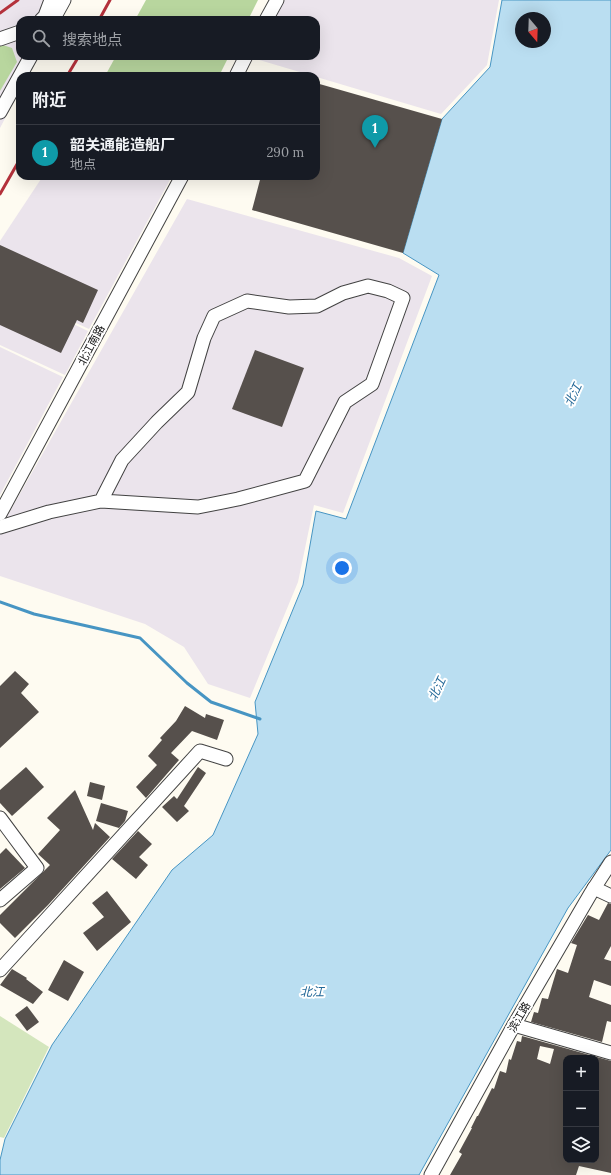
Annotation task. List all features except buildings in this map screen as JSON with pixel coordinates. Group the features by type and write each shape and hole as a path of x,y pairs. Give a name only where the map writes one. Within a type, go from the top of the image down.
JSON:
{"street":[{"path":"44,16 51,0"},
{"path":"55,16 64,0"},
{"path":"268,16 277,0"},
{"path":"0,39 16,34"},
{"path":"22,72 29,60"},
{"path":"238,72 244,60"},
{"path":"0,112 16,83"},
{"name":"北江南路","path":"0,514 180,180"},
{"path":"0,527 49,512 101,501 198,507 238,499 305,481 345,402 372,384 403,298 388,291 368,286 343,293 317,306 289,307 247,302 214,316 204,338 188,392 157,422 122,460 101,501"},
{"path":"0,970 200,751 226,759"},
{"path":"0,818 38,868 0,900"},
{"name":"滨江路","path":"431,1175 514,1025 594,888 611,862"},
{"path":"594,888 611,896"},
{"path":"514,1025 611,1053"}],"shaded area":[{"path":"0,0 68,0 60,16 16,16 16,60 36,60 30,72 16,72 16,98 0,128"},
{"path":"285,0 499,0 487,65 441,114 320,78 320,72 300,72 259,60 320,60 320,16 275,16 279,7"},
{"path":"40,180 170,180 89,329 0,288 0,241"},
{"path":"187,199 399,258 432,276 343,513 314,505 298,582 250,698 208,684 184,647 145,624 0,576 0,529"},
{"path":"0,289 88,331 65,375 0,345"},
{"path":"0,347 63,377 0,495"}],"green space":[{"path":"146,0 258,0 250,16 137,16"},
{"path":"3,45 12,48 17,62 0,91 0,46"},
{"path":"114,60 227,60 221,72 107,72"},
{"path":"0,1016 49,1047 4,1138 0,1137"}],"water":[{"name":"北江","path":"502,0 611,0 611,850 568,908 419,1175 0,1175 0,1160 5,1139 52,1045 172,870 213,835 258,734 255,702 303,585 316,511 346,519 439,275 403,253 442,119 490,67"}],"waterway":[{"path":"0,602 34,614 140,638 187,683 211,702 260,719"}],"railway":[{"path":"0,13 18,0"},
{"path":"101,16 110,0"},
{"path":"69,72 77,60"},
{"path":"0,194 16,166"}],"place":[{"name":"韶关通能造船厂","path":"375,148"}]}
